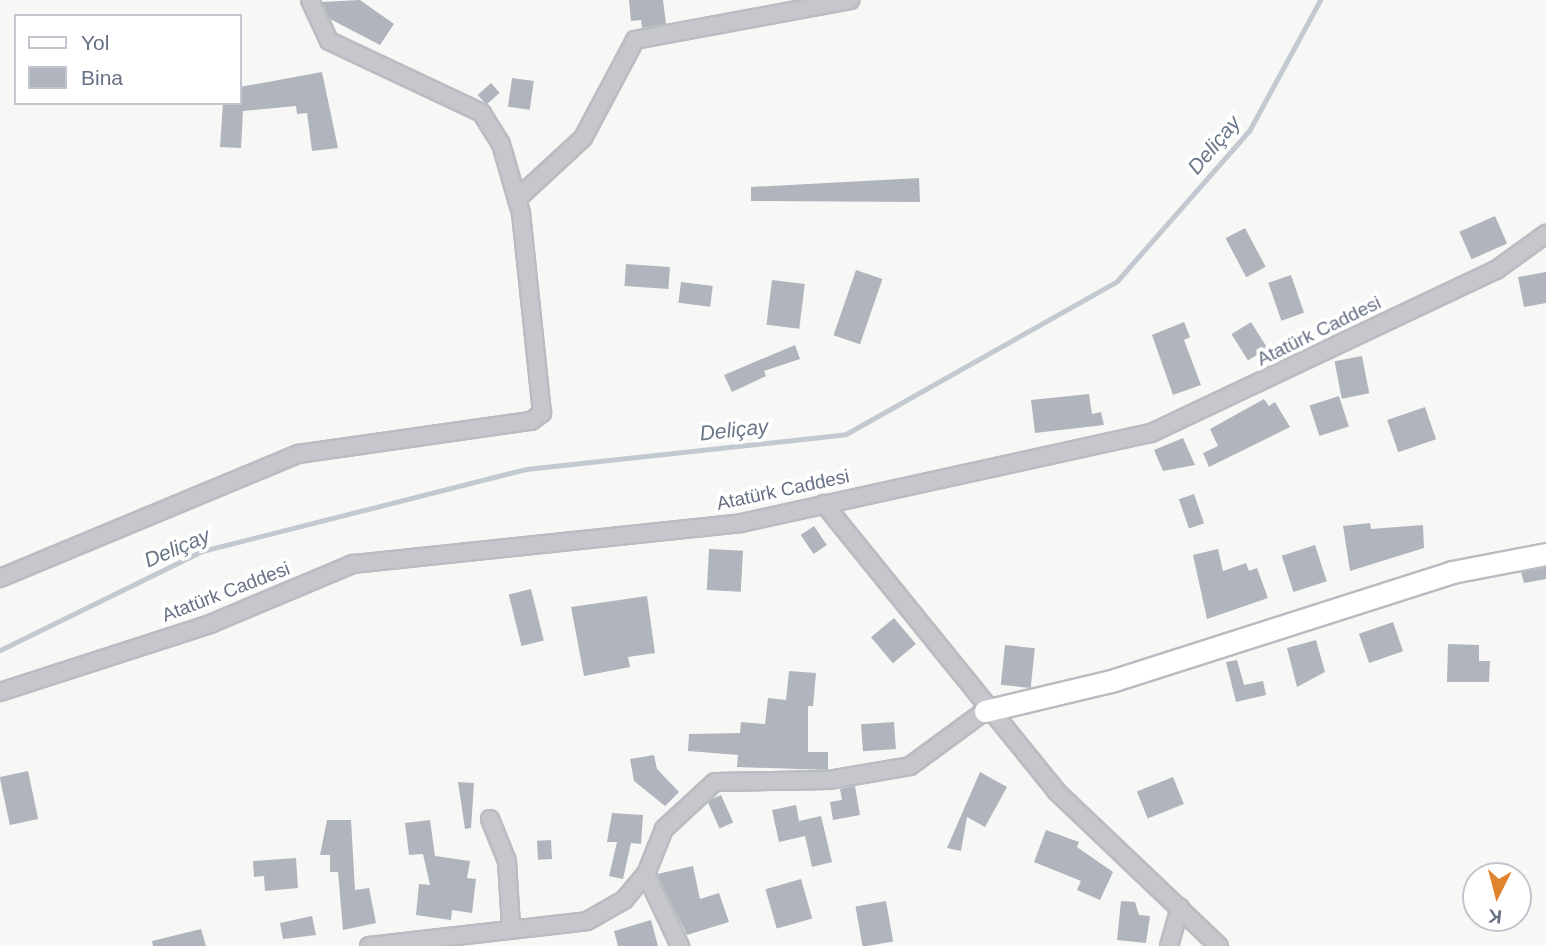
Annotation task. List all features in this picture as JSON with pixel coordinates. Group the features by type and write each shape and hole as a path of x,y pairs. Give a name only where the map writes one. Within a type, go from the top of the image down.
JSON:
{"street":[{"path":"0,578 298,454 531,421 542,413 517,199 501,144 482,113 329,41 310,0"},
{"path":"517,199 583,138 635,40 849,0"},
{"name":"Atatürk Caddesi","path":"0,692 210,624 353,564 741,523 1151,433 1496,270 1546,234"},
{"path":"824,504 985,711 1056,791 1219,946"},
{"path":"369,946 511,927 587,921 624,900 646,874 664,828 715,782 829,780 911,766 985,711 1111,681 1452,572 1546,554"},
{"path":"490,819 507,861 511,927"},
{"path":"646,874 680,946"},
{"path":"1169,946 1180,908"}],"building":[{"path":"360,0 394,24 380,45 330,19 322,2"},
{"path":"629,0 663,0 666,24 642,28 641,20 631,21"},
{"path":"322,72 338,148 312,151 307,113 297,114 296,106 243,111 241,148 220,147 223,105 242,105 242,87"},
{"path":"512,78 534,81 530,110 508,107"},
{"path":"491,83 500,93 486,105 478,95"},
{"path":"919,178 920,202 751,201 751,187"},
{"path":"1495,216 1507,243 1472,259 1459,232"},
{"path":"1245,228 1266,267 1246,277 1226,238"},
{"path":"626,264 670,267 668,289 624,286"},
{"path":"856,270 882,279 860,344 834,335"},
{"path":"1546,272 1546,303 1524,307 1518,277"},
{"path":"1291,275 1304,313 1281,321 1268,283"},
{"path":"772,280 805,284 799,329 767,325"},
{"path":"681,282 713,286 710,307 678,303"},
{"path":"1184,322 1190,337 1184,340 1201,385 1173,395 1152,335"},
{"path":"1251,322 1267,348 1248,360 1231,334"},
{"path":"795,345 800,359 764,371 766,376 732,392 724,375"},
{"path":"1362,356 1369,393 1342,399 1335,361"},
{"path":"1089,394 1092,414 1101,412 1104,425 1035,433 1031,400"},
{"path":"1339,396 1349,426 1319,436 1310,406"},
{"path":"1264,399 1269,406 1275,402 1290,427 1209,467 1203,453 1218,446 1210,429"},
{"path":"1425,407 1436,439 1398,452 1387,420"},
{"path":"1183,438 1195,465 1163,471 1154,450"},
{"path":"1194,494 1204,523 1189,529 1179,499"},
{"path":"1370,523 1371,529 1423,525 1424,548 1350,571 1343,526"},
{"path":"814,526 827,545 814,554 801,535"},
{"path":"1315,545 1327,581 1293,592 1282,556"},
{"path":"709,549 743,551 741,592 707,590"},
{"path":"1218,549 1223,571 1246,563 1249,571 1257,568 1268,598 1207,619 1193,555"},
{"path":"1546,567 1546,579 1524,583 1521,572"},
{"path":"531,589 544,640 522,646 509,595"},
{"path":"647,596 655,653 628,657 630,667 584,676 571,607"},
{"path":"894,618 916,644 893,663 871,637"},
{"path":"1393,622 1403,651 1369,663 1359,634"},
{"path":"1316,640 1325,672 1297,687 1287,648"},
{"path":"1448,644 1479,645 1479,661 1490,661 1489,682 1447,682"},
{"path":"1005,645 1035,648 1031,688 1001,685"},
{"path":"1237,660 1244,685 1263,681 1266,695 1236,702 1226,662"},
{"path":"789,671 816,673 813,706 808,706 808,752 828,752 828,770 737,767 738,755 688,751 689,734 740,733 741,722 765,724 768,698 786,700"},
{"path":"894,722 896,749 863,751 861,724"},
{"path":"654,755 657,769 679,792 665,806 634,781 630,759"},
{"path":"28,771 38,819 10,825 0,777"},
{"path":"980,772 1007,787 985,827 967,817 961,851 947,848"},
{"path":"1173,777 1184,804 1148,818 1137,792"},
{"path":"458,782 474,783 471,828 465,829"},
{"path":"855,786 860,815 833,820 830,802 842,800 840,789"},
{"path":"721,795 733,822 719,829 707,801"},
{"path":"796,805 799,821 821,816 832,862 812,867 805,836 779,842 772,810"},
{"path":"612,813 643,815 641,844 631,843 623,879 609,876 617,842 607,842"},
{"path":"327,820 351,820 355,890 369,888 376,923 343,930 338,872 330,872 330,855 320,855"},
{"path":"430,820 435,856 470,861 467,878 476,879 472,913 452,910 451,920 416,915 419,884 430,885 423,854 409,855 405,823"},
{"path":"1046,830 1079,842 1077,847 1113,872 1100,900 1077,890 1081,881 1034,862"},
{"path":"551,840 552,859 538,860 537,841"},
{"path":"296,858 298,888 265,891 264,876 254,877 253,861"},
{"path":"693,866 700,899 719,893 729,922 687,935 657,874"},
{"path":"801,879 812,918 777,929 765,889"},
{"path":"886,901 893,941 862,946 855,906"},
{"path":"1121,901 1135,902 1139,915 1150,916 1146,943 1117,940"},
{"path":"312,916 316,935 283,939 280,923"},
{"path":"651,920 658,946 618,946 614,931"},
{"path":"201,929 206,946 153,946 152,941"}],"waterway":[{"name":"Deliçay","path":"0,650 202,551 526,469 846,434 1117,281 1249,131 1320,0"}]}
